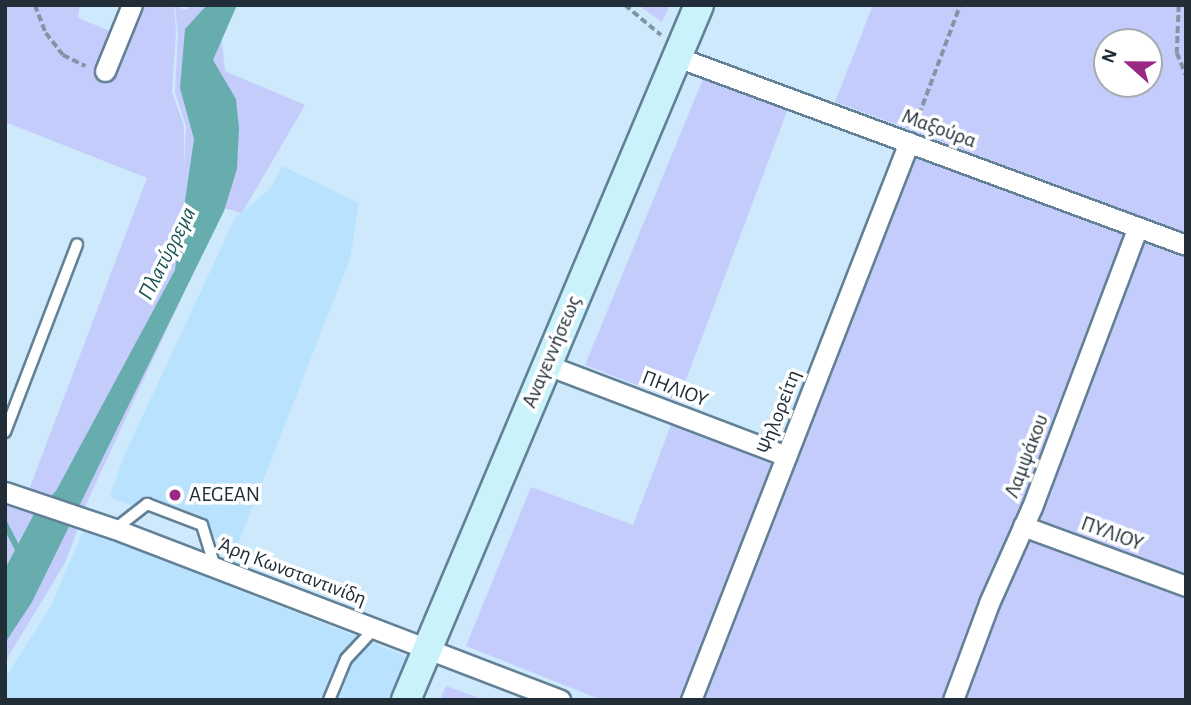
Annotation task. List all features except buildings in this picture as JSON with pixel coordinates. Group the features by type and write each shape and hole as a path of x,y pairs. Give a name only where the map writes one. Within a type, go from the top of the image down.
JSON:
{"main road":[{"name":"Αναγεννήσεως","path":"406,700 699,5"}],"street":[{"path":"105,71 132,5"},
{"name":"Μαξούρα","path":"677,57 1186,245"},
{"name":"Ψηλορείτη","path":"691,700 909,142"},
{"name":"Λαμψάκου","path":"953,700 1138,227"},
{"name":"ΠΗΛΙΟΥ","path":"547,365 786,456"},
{"name":"Άρη Κωνσταντινίδη","path":"5,492 115,529 560,700"},
{"name":"ΠΥΛΙΟΥ","path":"1023,526 1186,586"}],"lane":[{"path":"5,432 77,244"},
{"path":"115,529 147,504 191,520 202,525 215,567"},
{"path":"329,700 346,659 375,629"}],"path":[{"path":"35,5 46,33 63,55 105,71"},
{"path":"625,5 657,29 677,57"},
{"path":"909,142 960,5"},
{"path":"1179,5 1177,53 1186,75"}],"shaded area":[{"path":"5,5 80,5 78,18 127,38 139,5 174,5 176,32 172,92 184,126 184,169 186,126 175,92 178,33 175,6 186,10 191,5 235,5 220,26 225,71 305,105 242,213 223,208 88,500 66,561 5,662 5,496 24,503 147,178 5,122"},
{"path":"207,5 237,5 213,60 236,99 239,128 237,169 224,211 32,602 5,643 5,569 34,514 56,491 175,270 194,139 180,88 185,29"},
{"path":"638,5 670,5 662,22"},
{"path":"873,5 1186,5 1186,233 835,102"},
{"path":"703,79 788,109 678,401 585,365"},
{"path":"914,157 931,160 1186,254 1186,700 602,700 466,646 531,487 633,525 672,422 794,467"},
{"path":"282,166 359,203 350,259 237,546 110,497 124,456 235,218 271,188"},
{"path":"84,529 408,657 390,700 5,700 5,678 51,606"},
{"path":"446,686 485,700 440,700"}],"waterway":[{"path":"5,524 20,553"}],"place":[{"name":"AEGEAN","path":"175,495"}],"water label":[{"name":"Πλατύρρεμα","path":"168,254"}]}
